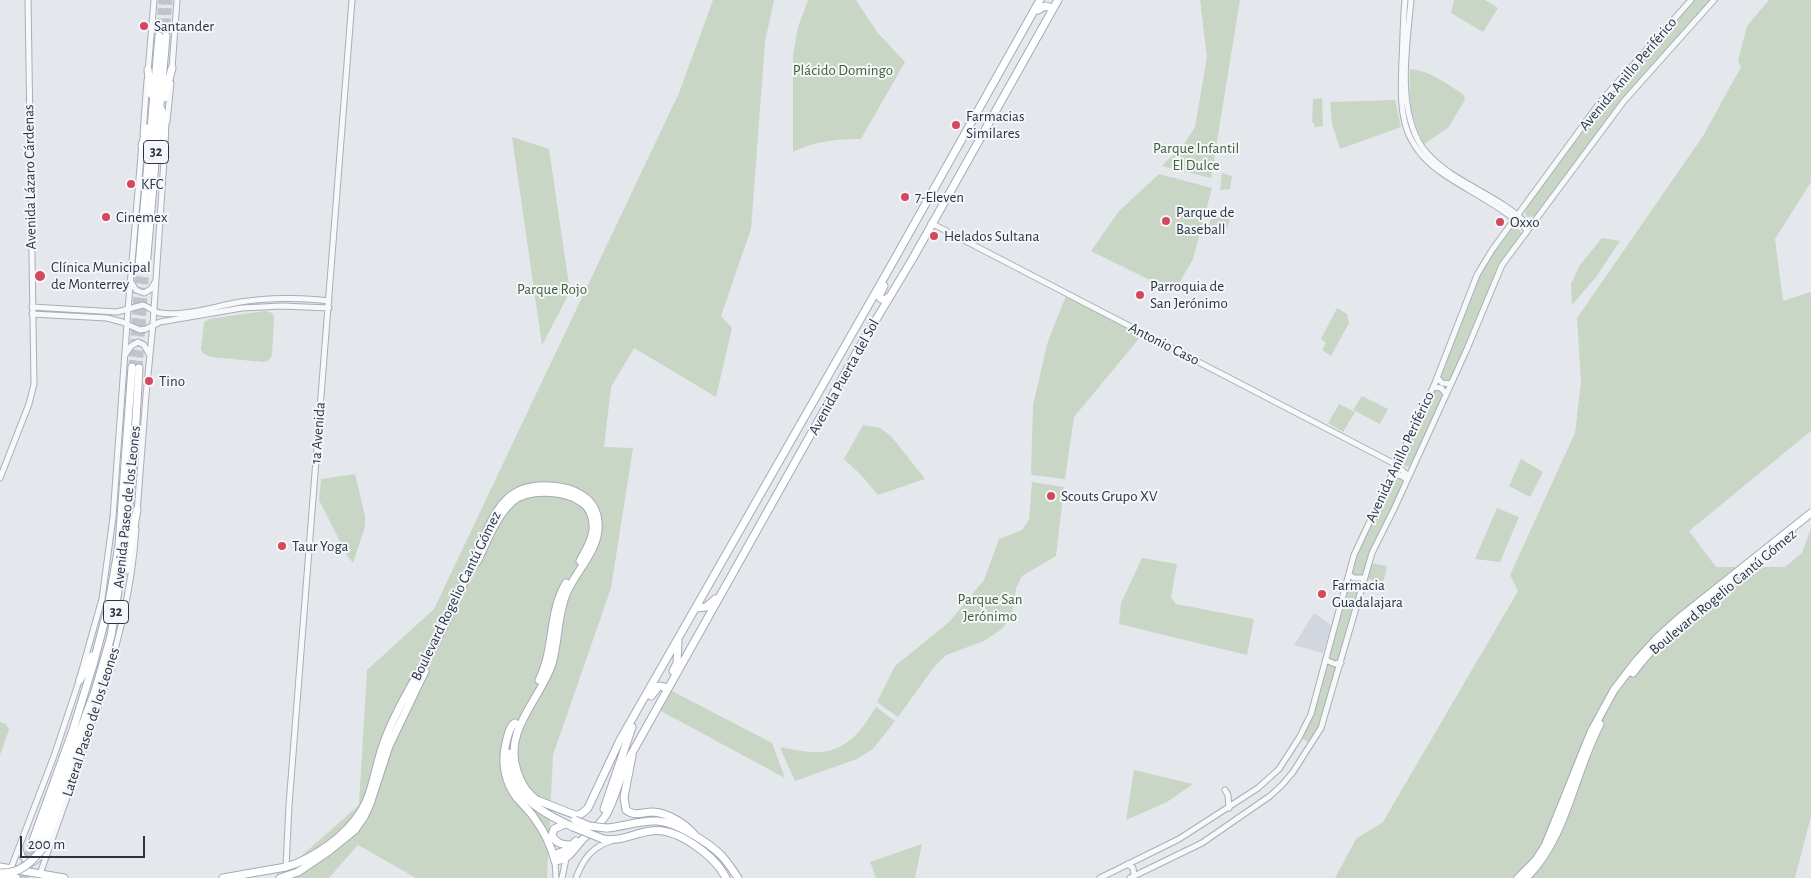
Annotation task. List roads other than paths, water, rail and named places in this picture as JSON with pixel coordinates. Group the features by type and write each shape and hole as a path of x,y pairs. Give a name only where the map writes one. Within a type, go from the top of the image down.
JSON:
{"main road":[{"name":"Avenida Puerta del Sol","path":"536,800 549,803 574,815 582,814 588,808 620,740 1036,12 1040,0"},
{"name":"Avenida Puerta del Sol","path":"666,687 688,654 862,343 1058,0"},
{"path":"1036,12 1045,6 1053,8"},
{"path":"1036,12 1043,10 1046,14 1041,30"},
{"name":"32","path":"162,36 162,99 143,267 152,119 162,36"},
{"path":"162,99 166,93 172,68"},
{"path":"148,70 154,102"},
{"path":"991,118 985,113 984,106 999,81 1000,74"},
{"path":"161,108 165,118 164,148"},
{"path":"142,146 152,119"},
{"path":"889,269 887,280 880,296 884,300 890,297"},
{"path":"860,319 868,315 871,318 862,343"},
{"name":"Avenida Paseo de los Leones","path":"135,368 134,454 121,579 111,636 95,691 41,845 96,653 116,569 135,368"},
{"name":"Boulevard Rogelio Cantú Gómez","path":"312,859 348,827 361,811 366,801 383,744 403,702 443,629 494,515 508,498 525,488 556,486 572,490 590,501 598,517 599,528 593,548 567,591 551,667 520,724 515,739 513,756 518,776 528,793 536,800 603,840 611,841 654,830 674,834 703,852 719,867 726,878"},
{"name":"Boulevard Rogelio Cantú Gómez","path":"312,859 355,830 364,817 389,746 447,631 472,572 499,518 512,502 520,496 541,492 580,500 586,506 594,528 592,537 558,600 554,613 550,652 546,665 516,723 508,746 508,756 513,778 518,788 531,804 565,824 606,828 656,821 671,824 697,838 720,855 730,865 738,878"},
{"path":"121,579 128,562 137,510"},
{"name":"Boulevard Rogelio Cantú Gómez","path":"1518,878 1536,860 1545,846 1591,732 1611,696 1637,660 1656,638 1678,619 1811,513"},
{"path":"113,517 116,521 116,569"},
{"name":"Boulevard Rogelio Cantú Gómez","path":"1526,878 1539,865 1548,850 1598,729 1616,696 1635,670 1675,628 1811,518"},
{"path":"696,608 706,606 724,589"},
{"path":"690,619 698,619 700,625 699,633"},
{"path":"110,670 111,636"},
{"path":"554,858 566,859 607,814 624,767 655,712 654,705 676,667 678,640"},
{"path":"678,652 682,655 688,654"},
{"path":"80,680 96,653"},
{"path":"642,704 651,697 658,687 666,687"},
{"path":"0,875 26,866 41,845 97,709"},
{"path":"516,723 510,730 504,749 505,773 515,796 540,826 554,858"},
{"path":"554,858 573,844 597,820 603,811 630,732 629,726"},
{"path":"632,754 624,797 626,810 635,815 652,812 662,814 688,828 697,838"},
{"path":"565,824 554,829 552,835 558,843 573,844"},
{"path":"223,878 286,867 312,859"},
{"path":"280,878 293,874 312,859"},
{"path":"0,867 4,874 0,875"},
{"path":"0,867 64,878"},
{"path":"0,875 17,878 37,873"}],"street":[{"name":"Avenida Lázaro Cárdenas","path":"0,478 29,404 34,384 28,0"},
{"name":"Lateral Paseo de los Leones","path":"11,868 20,848 80,680 102,599 113,517 130,282 154,0"},
{"name":"Lateral Paseo de los Leones","path":"97,709 110,670 130,586 135,543 154,311 164,148 177,0"},
{"name":"1a Avenida","path":"286,867 289,805 352,0"},
{"path":"1406,0 1401,106 1406,128 1416,148 1425,159 1443,174 1516,217 1527,218 1534,222"},
{"path":"1411,0 1406,95 1408,114 1423,148 1440,165 1516,217 1527,230"},
{"name":"Avenida Anillo Periférico","path":"1100,878 1179,839 1258,788 1279,769 1306,724 1357,548 1433,387 1477,275 1492,250 1601,101 1691,0"},
{"name":"Avenida Anillo Periférico","path":"1132,877 1202,842 1270,796 1293,772 1321,728 1372,552 1467,349 1497,273 1624,101 1714,0"},
{"path":"1516,217 1520,227 1527,230"},
{"name":"Antonio Caso","path":"931,223 1397,464"},
{"path":"130,282 136,290 144,293 151,289 156,282"},
{"path":"32,307 107,312 128,310 143,305 154,311 165,313 197,311 242,302 267,300 304,299 329,301"},
{"path":"32,314 107,318 140,330 148,328 153,324 242,308 282,306 329,308"},
{"path":"125,356 131,346 138,342 147,348 150,360"},
{"path":"1437,377 1444,384 1451,384"},
{"path":"1433,387 1441,388 1446,394"},
{"path":"1397,464 1404,468 1412,469"},
{"path":"1397,464 1408,478"},
{"path":"1392,474 1408,478"},
{"path":"1348,578 1363,581"},
{"path":"1326,660 1334,664 1341,664"},
{"path":"1324,667 1334,667 1338,671"},
{"path":"1224,790 1228,795 1229,808"},
{"path":"576,878 584,859 601,844 611,841"},
{"path":"20,848 24,860 34,862 42,857 41,845"},
{"path":"37,873 41,845"},
{"path":"554,858 556,878"},
{"path":"562,878 566,859"},
{"path":"1136,860 1138,868 1142,872"},
{"path":"1128,864 1133,868 1132,877"}],"tunnel":[{"path":"159,36 162,0"},
{"path":"166,36 169,0"},
{"path":"132,367 139,266"},
{"path":"139,368 146,267"},
{"path":"19,878 32,843"},
{"path":"25,878 38,843"}],"place":[{"name":"Santander","path":"144,26"},
{"name":"Farmacias Similares","path":"956,125"},
{"name":"KFC","path":"131,184"},
{"name":"7-Eleven","path":"905,197"},
{"name":"Cinemex","path":"106,217"},
{"name":"Parque de Baseball","path":"1166,221"},
{"name":"Oxxo","path":"1500,222"},
{"name":"Helados Sultana","path":"934,236"},
{"name":"Clínica Municipal de Monterrey","path":"40,276"},
{"name":"Parroquia de San Jerónimo","path":"1140,295"},
{"name":"Tino","path":"149,381"},
{"name":"Scouts Grupo XV","path":"1051,496"},
{"name":"Taur Yoga","path":"282,546"},
{"name":"Farmacia Guadalajara","path":"1322,594"}],"park label":[{"name":"Plácido Domingo","path":"843,70"},
{"name":"Parque Infantil El Dulce","path":"1196,156"},
{"name":"Parque Rojo","path":"552,289"},
{"name":"Parque San Jerónimo","path":"990,608"}]}
